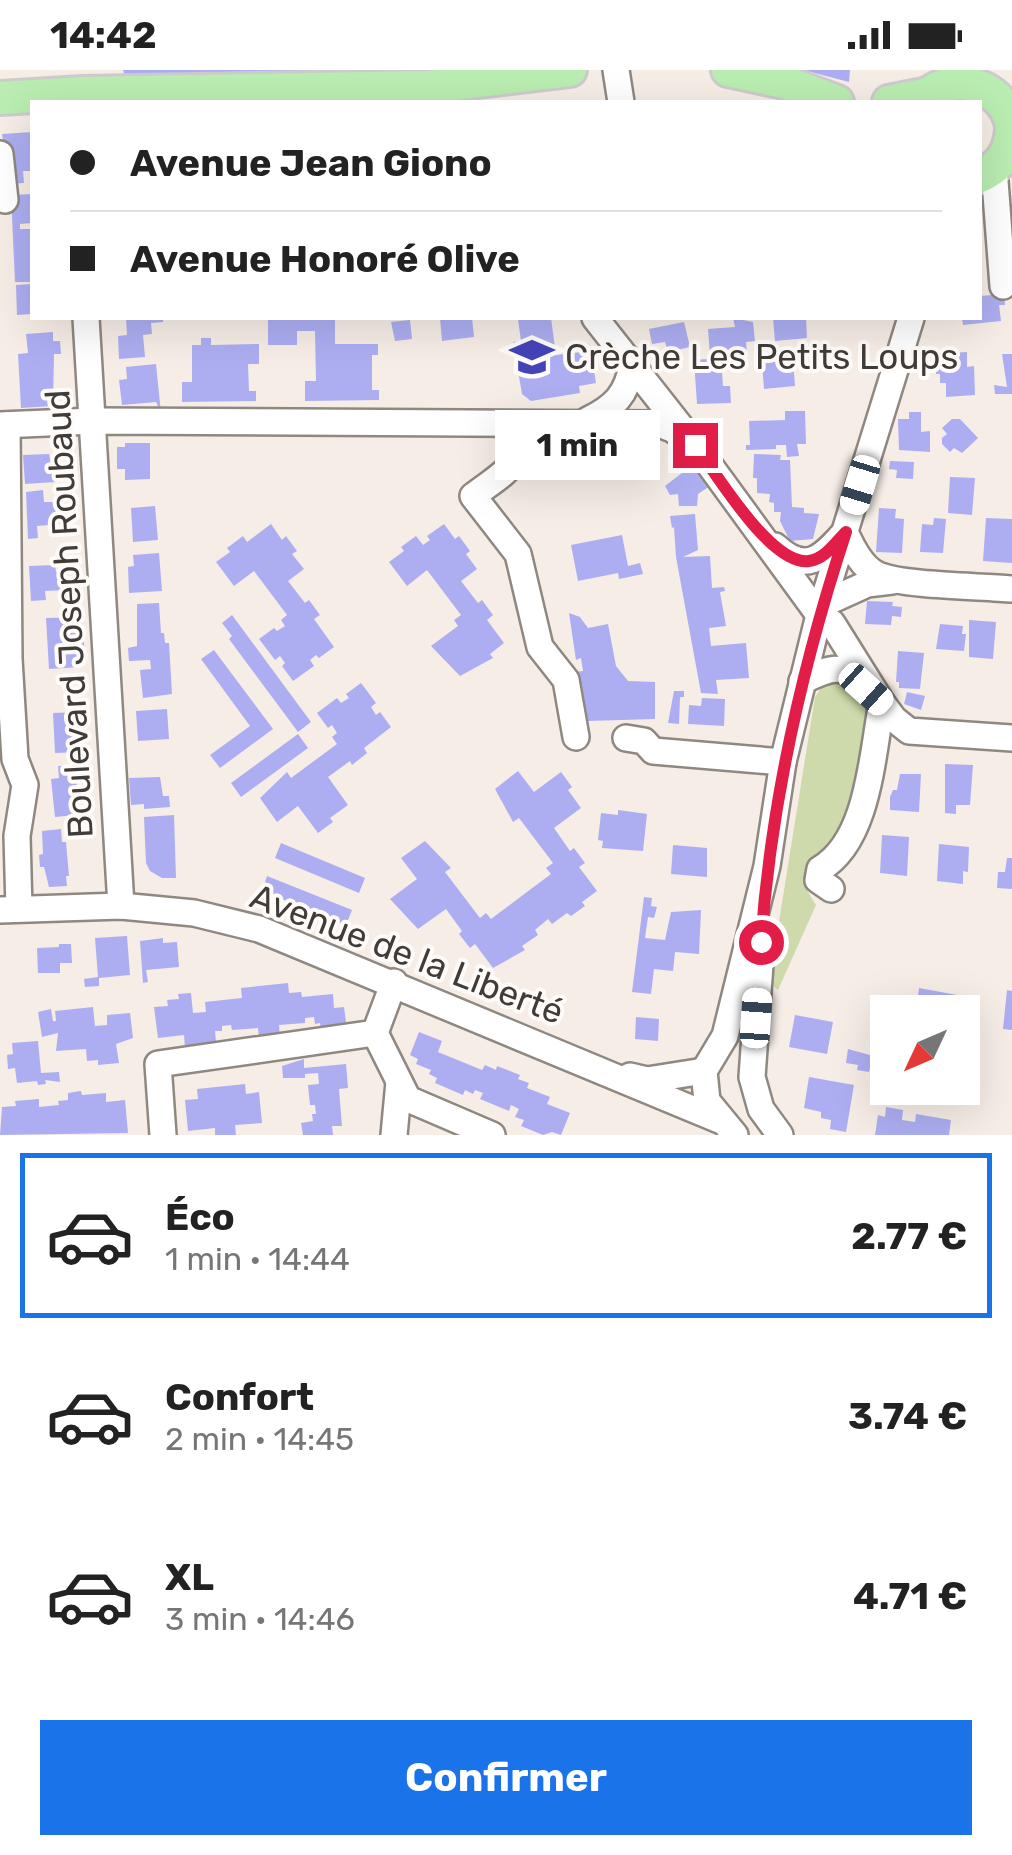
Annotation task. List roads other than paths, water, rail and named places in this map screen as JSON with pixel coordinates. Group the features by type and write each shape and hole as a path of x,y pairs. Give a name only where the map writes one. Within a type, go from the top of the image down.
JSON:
{"main road":[{"path":"0,98 83,89 215,97 380,79 428,87 570,70"},
{"path":"728,70 784,82 831,100"},
{"path":"896,100 952,84 998,94 1008,109 1012,127 1011,143 997,167"}],"street":[{"path":"616,70 621,100"},
{"path":"0,154 6,200"},
{"path":"997,167 1003,286"},
{"name":"Boulevard Joseph Roubaud","path":"86,320 121,906"},
{"path":"597,320 832,623 894,719 910,732 1012,738"},
{"path":"728,1128 708,1102 708,1067 725,1036 766,866 783,762 821,610 911,320"},
{"path":"583,422 613,408 628,384 632,364"},
{"path":"9,909 25,784 15,760 9,659 4,425 93,421 659,424 672,428 695,445"},
{"path":"518,424 521,447 514,465 473,496 518,554 540,647 566,680 576,737"},
{"path":"764,536 784,555 796,561 813,561 846,532"},
{"path":"846,532 853,549 876,575 1012,588"},
{"path":"821,610 867,584 902,580"},
{"path":"802,681 841,668 854,674 882,703"},
{"path":"831,889 818,880 820,869 834,861 859,824 882,703"},
{"path":"626,738 644,741 653,752 783,762"},
{"path":"766,866 752,1077 761,1109 780,1135"},
{"name":"Avenue de la Liberté","path":"9,909 121,906 194,913 259,928 606,1070 728,1128"},
{"path":"394,982 374,1033 408,1100 492,1135"},
{"path":"163,1135 158,1064 374,1033"},
{"path":"708,1067 737,1064 752,1077"},
{"name":"Avenue de la Liberté","path":"606,1070 647,1080 708,1067"},
{"path":"394,1135 399,1082"}],"place":[{"name":"Crèche Les Petits Loups","path":"532,357"}]}
